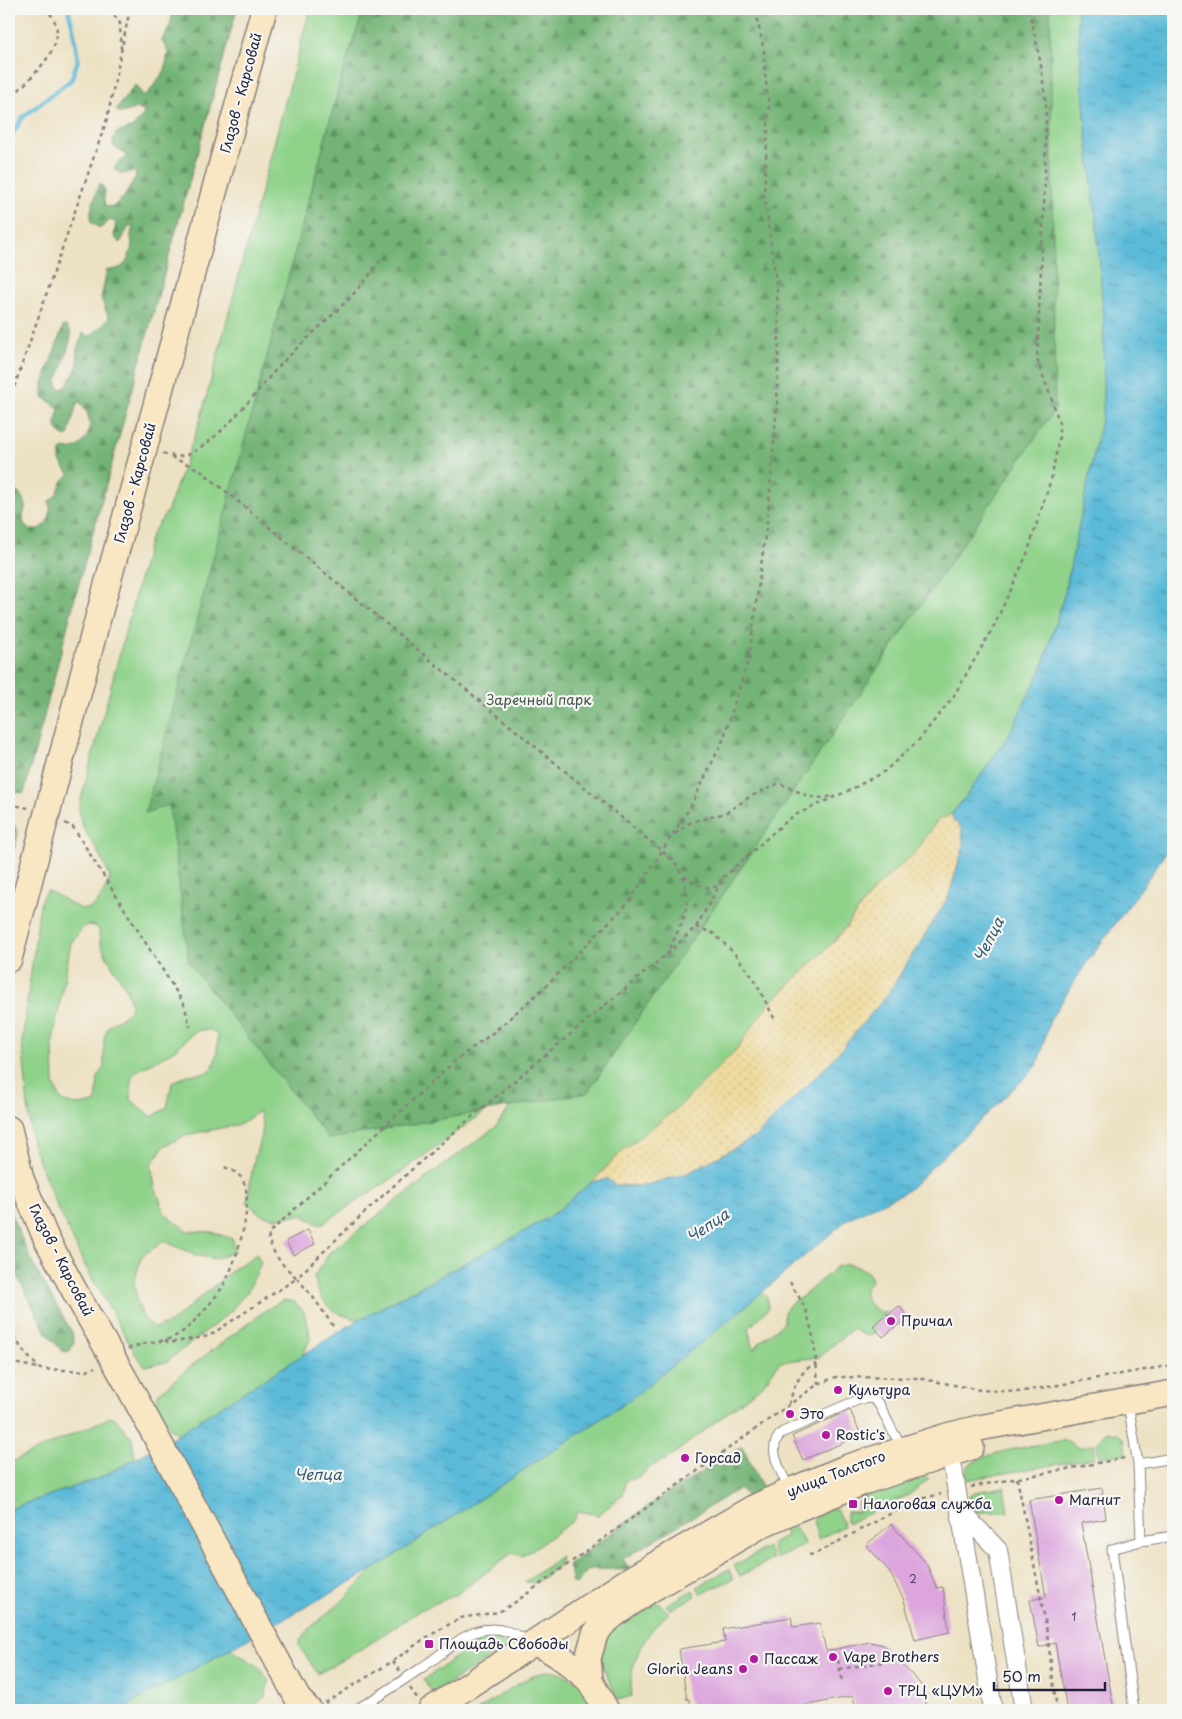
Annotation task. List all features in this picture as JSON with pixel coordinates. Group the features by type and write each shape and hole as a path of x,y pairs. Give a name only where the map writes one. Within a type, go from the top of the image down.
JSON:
{"main road":[{"name":"Глазов - Карсовай","path":"9,959 95,629 264,9"},
{"name":"Глазов - Карсовай","path":"9,1128 22,1179 46,1238 128,1385 281,1669 306,1706"},
{"name":"улица Толстого","path":"1128,1409 1173,1393"},
{"name":"улица Толстого","path":"590,1681 588,1658 591,1645 595,1634 604,1623 648,1591 763,1524 866,1481 949,1444 979,1428 1128,1409 1173,1409"},
{"name":"улица Толстого","path":"533,1643 634,1577 753,1508 848,1467 904,1449 949,1444"},
{"path":"431,1710 533,1643 548,1648 559,1655 590,1681 606,1710"}],"street":[{"path":"949,1444 993,1710"},
{"path":"960,1510 998,1550 1024,1710"}],"lane":[{"path":"790,1491 774,1455 774,1444 777,1436 860,1399 872,1398 879,1404 892,1432 904,1449"},
{"path":"1128,1409 1138,1460 1141,1541"},
{"path":"1138,1460 1173,1458"},
{"path":"1134,1710 1112,1549 1141,1541 1173,1536"},
{"path":"354,1710 405,1679 466,1637 479,1631 491,1628 506,1631 533,1643"}],"path":[{"path":"9,103 51,53 57,40 56,24 47,9"},
{"path":"109,9 120,23 121,57"},
{"path":"9,402 107,118 130,9"},
{"path":"332,1326 316,1301 279,1262 268,1239 271,1232 456,1060 494,1032 545,987 629,902 674,835 698,792 723,740 749,658 775,443 779,331 777,290 764,193 769,107 764,51 755,9"},
{"path":"165,1340 168,1343 210,1336 296,1278 340,1234 477,1113 667,954 696,927 724,877 793,816 885,771 918,741 953,697 994,626 1027,554 1052,476 1059,437 1059,423 1037,359 1045,180 1046,106 1041,65 1029,9"},
{"path":"171,457 193,453 220,431 282,362 350,299 369,277 381,259"},
{"path":"146,445 200,470 674,861 684,876 694,884 704,888 719,886"},
{"path":"674,835 691,822 726,813 748,798 779,783 810,798 838,795"},
{"path":"9,804 46,812 73,827 184,1004 190,1027"},
{"path":"667,954 680,927 688,902 684,876"},
{"path":"696,927 712,933 734,953 754,979 775,1020"},
{"path":"134,1346 165,1340 179,1334 202,1312 222,1288 236,1256 243,1229 247,1198 245,1184 241,1177 235,1171 224,1167"},
{"path":"790,1282 808,1316 818,1384"},
{"path":"9,1330 25,1353 40,1368"},
{"path":"9,1362 40,1368 87,1371"},
{"path":"788,1405 800,1378 810,1366 816,1364"},
{"path":"306,1706 327,1702 460,1618 499,1612 514,1604 818,1384 836,1377 917,1378 980,1390 1018,1392 1173,1365"},
{"path":"809,1555 815,1554 916,1500 1017,1478 1138,1460"},
{"path":"1017,1478 1046,1625 1057,1710"},
{"path":"838,1660 842,1681"},
{"path":"840,1669 883,1662"}],"green space":[{"path":"170,9 237,9 76,594 24,793 9,792 9,496 17,492 25,501 23,519 25,525 30,530 43,526 49,517 49,501 56,496 62,482 69,474 60,461 60,453 64,448 71,449 77,447 88,434 89,417 80,402 77,403 68,436 65,437 58,431 56,424 59,408 43,397 43,383 63,327 66,326 70,331 71,337 57,380 57,386 62,389 76,370 78,364 77,349 83,333 89,336 92,335 109,318 101,298 107,270 118,268 128,260 132,247 131,234 133,228 129,226 120,243 114,237 116,222 110,220 99,228 91,222 91,210 99,184 105,190 105,206 113,207 124,197 136,176 134,171 122,174 114,169 118,162 124,160 127,156 114,147 113,141 116,133 133,127 144,114 143,111 137,108 122,113 116,111 135,85 146,96 165,70 168,52 162,41 171,24"},
{"name":"Заречный парк","path":"310,9 1077,9 1104,324 1103,411 1065,592 1043,666 1008,737 952,814 938,820 915,853 877,886 835,941 768,1005 735,1051 679,1107 623,1150 592,1182 556,1212 525,1231 358,1320 333,1310 323,1301 319,1294 314,1276 330,1252 496,1127 530,1079 393,1178 320,1225 302,1215 275,1218 262,1215 247,1202 253,1165 263,1127 259,1111 241,1124 186,1135 164,1146 151,1165 155,1187 165,1214 187,1231 212,1232 233,1239 234,1252 215,1259 195,1255 164,1241 142,1256 134,1281 137,1302 144,1319 154,1328 170,1323 235,1268 257,1254 261,1263 248,1291 228,1314 166,1362 145,1366 136,1355 85,1266 55,1202 32,1143 22,1042 39,911 44,894 48,891 79,908 90,908 99,900 110,878 104,863 81,823 79,808 151,535 168,510 200,421","holes":["89,925 96,926 99,930 102,947 126,989 131,1005 128,1013 113,1022 105,1034 104,1067 99,1076 95,1103 75,1105 62,1101 54,1085 53,1040 71,943 83,927","200,1030 212,1030 218,1036 217,1053 213,1067 206,1073 187,1075 172,1083 167,1107 152,1117 131,1100 131,1079 135,1072 175,1050 193,1033"]},
{"name":"Заречный парк","path":"364,9 1050,9 1055,409 587,1093 329,1139 189,963 169,805 145,813 343,72"},
{"path":"9,821 15,826 18,835 9,867"},
{"path":"9,1209 33,1265 72,1332 74,1344 69,1352 62,1351 46,1332 9,1260"},
{"path":"847,1264 859,1267 868,1273 872,1280 865,1290 866,1299 875,1309 887,1313 877,1330 869,1337 852,1329 819,1357 780,1362 762,1386 666,1460 655,1464 637,1478 626,1480 623,1495 598,1515 578,1511 573,1521 523,1556 512,1553 456,1595 422,1609 318,1674 299,1646 300,1641 311,1627 337,1606 374,1569 628,1401 762,1292 767,1297 769,1308 749,1328 751,1343 755,1349 784,1322 784,1312 791,1303 803,1296 836,1267"},
{"path":"283,1300 295,1302 304,1312 310,1339 303,1355 179,1433 171,1430 157,1404 158,1394 190,1367 266,1310"},
{"path":"113,1416 132,1438 135,1459 100,1478 9,1509 9,1463"},
{"path":"1107,1432 1118,1434 1124,1439 1126,1454 1099,1457 1098,1443"},
{"path":"1065,1440 1079,1448 1095,1444 1094,1458 966,1480 967,1468 973,1462 983,1457"},
{"path":"742,1446 763,1489 748,1498 740,1488 623,1559 630,1570 591,1569 576,1584 571,1582 572,1578 568,1565 651,1504"},
{"path":"921,1474 929,1479 910,1494 849,1523 846,1521 846,1512 858,1512 859,1501 864,1495 879,1487"},
{"path":"1004,1487 1008,1512 972,1512 969,1495 974,1492"},
{"path":"827,1507 836,1508 844,1526 818,1539 813,1520 818,1510"},
{"path":"788,1526 797,1531 805,1545 776,1559 771,1545 786,1536 783,1527"},
{"path":"767,1547 773,1559 740,1576 734,1566"},
{"path":"561,1556 560,1565 536,1583 525,1582"},
{"path":"729,1569 733,1579 701,1594 697,1587"},
{"path":"693,1590 696,1596 670,1610 666,1605"},
{"path":"651,1599 660,1604 669,1613 645,1639 635,1661 632,1672 632,1696 618,1700 603,1667 601,1659 603,1649 610,1629"},
{"path":"492,1635 505,1635 519,1640 432,1693 424,1680 480,1639"},
{"path":"230,1649 258,1666 269,1681 265,1697 248,1710 120,1710"},
{"path":"548,1671 571,1677 595,1703 550,1710 478,1710 521,1682"}],"sand":[{"path":"952,814 953,820 961,827 964,845 948,898 888,994 832,1060 755,1137 688,1173 643,1186 614,1185 607,1179 592,1182 623,1150 679,1107 735,1051 768,1005 835,941 877,886 915,853 938,820"}],"water":[{"name":"Чепца","path":"1077,9 1173,9 1173,841 1146,882 1087,962 1050,1020 1037,1066 907,1191 849,1218 733,1317 628,1401 374,1569 120,1710 9,1710 9,1509 100,1478 135,1459 358,1320 525,1231 556,1212 592,1182 607,1179 617,1186 643,1186 688,1173 755,1137 832,1060 888,994 948,898 964,845 961,827 953,820 952,814 1008,737 1043,666 1065,592 1103,411 1104,324"}],"building":[{"path":"308,1230 315,1244 293,1255 286,1241"},
{"name":"Причал","path":"899,1306 908,1317 883,1337 873,1326 887,1313 888,1315"},
{"name":"Rostic's","path":"850,1410 861,1435 803,1460 792,1436"},
{"path":"1102,1488 1106,1519 1081,1523 1114,1710 1067,1710 1055,1643 1039,1647 1030,1600 1046,1597 1029,1500"},
{"path":"891,1524 926,1563 937,1588 943,1587 949,1632 915,1640 904,1600 889,1571 866,1545"},
{"name":"Пассаж","path":"791,1617 793,1627 820,1623 826,1651 870,1642 884,1645 923,1687 927,1710 856,1710 853,1696 783,1710 692,1710 689,1699 687,1700 679,1649 725,1642 723,1629"}],"waterway":[{"path":"9,145 12,135 23,117 71,80 78,60 68,9"}],"place":[{"name":"Причал","path":"891,1321"},
{"name":"Культура","path":"838,1390"},
{"name":"Это","path":"790,1414"},
{"name":"Rostic's","path":"826,1435"},
{"name":"Горсад","path":"685,1458"},
{"name":"Магнит","path":"1059,1500"},
{"name":"Налоговая служба","path":"853,1504"},
{"name":"Площадь Свободы","path":"429,1644"},
{"name":"Vape Brothers","path":"833,1657"},
{"name":"Пассаж","path":"754,1659"},
{"name":"Gloria Jeans","path":"743,1669"},
{"name":"ТРЦ «ЦУМ»","path":"888,1691"}]}
